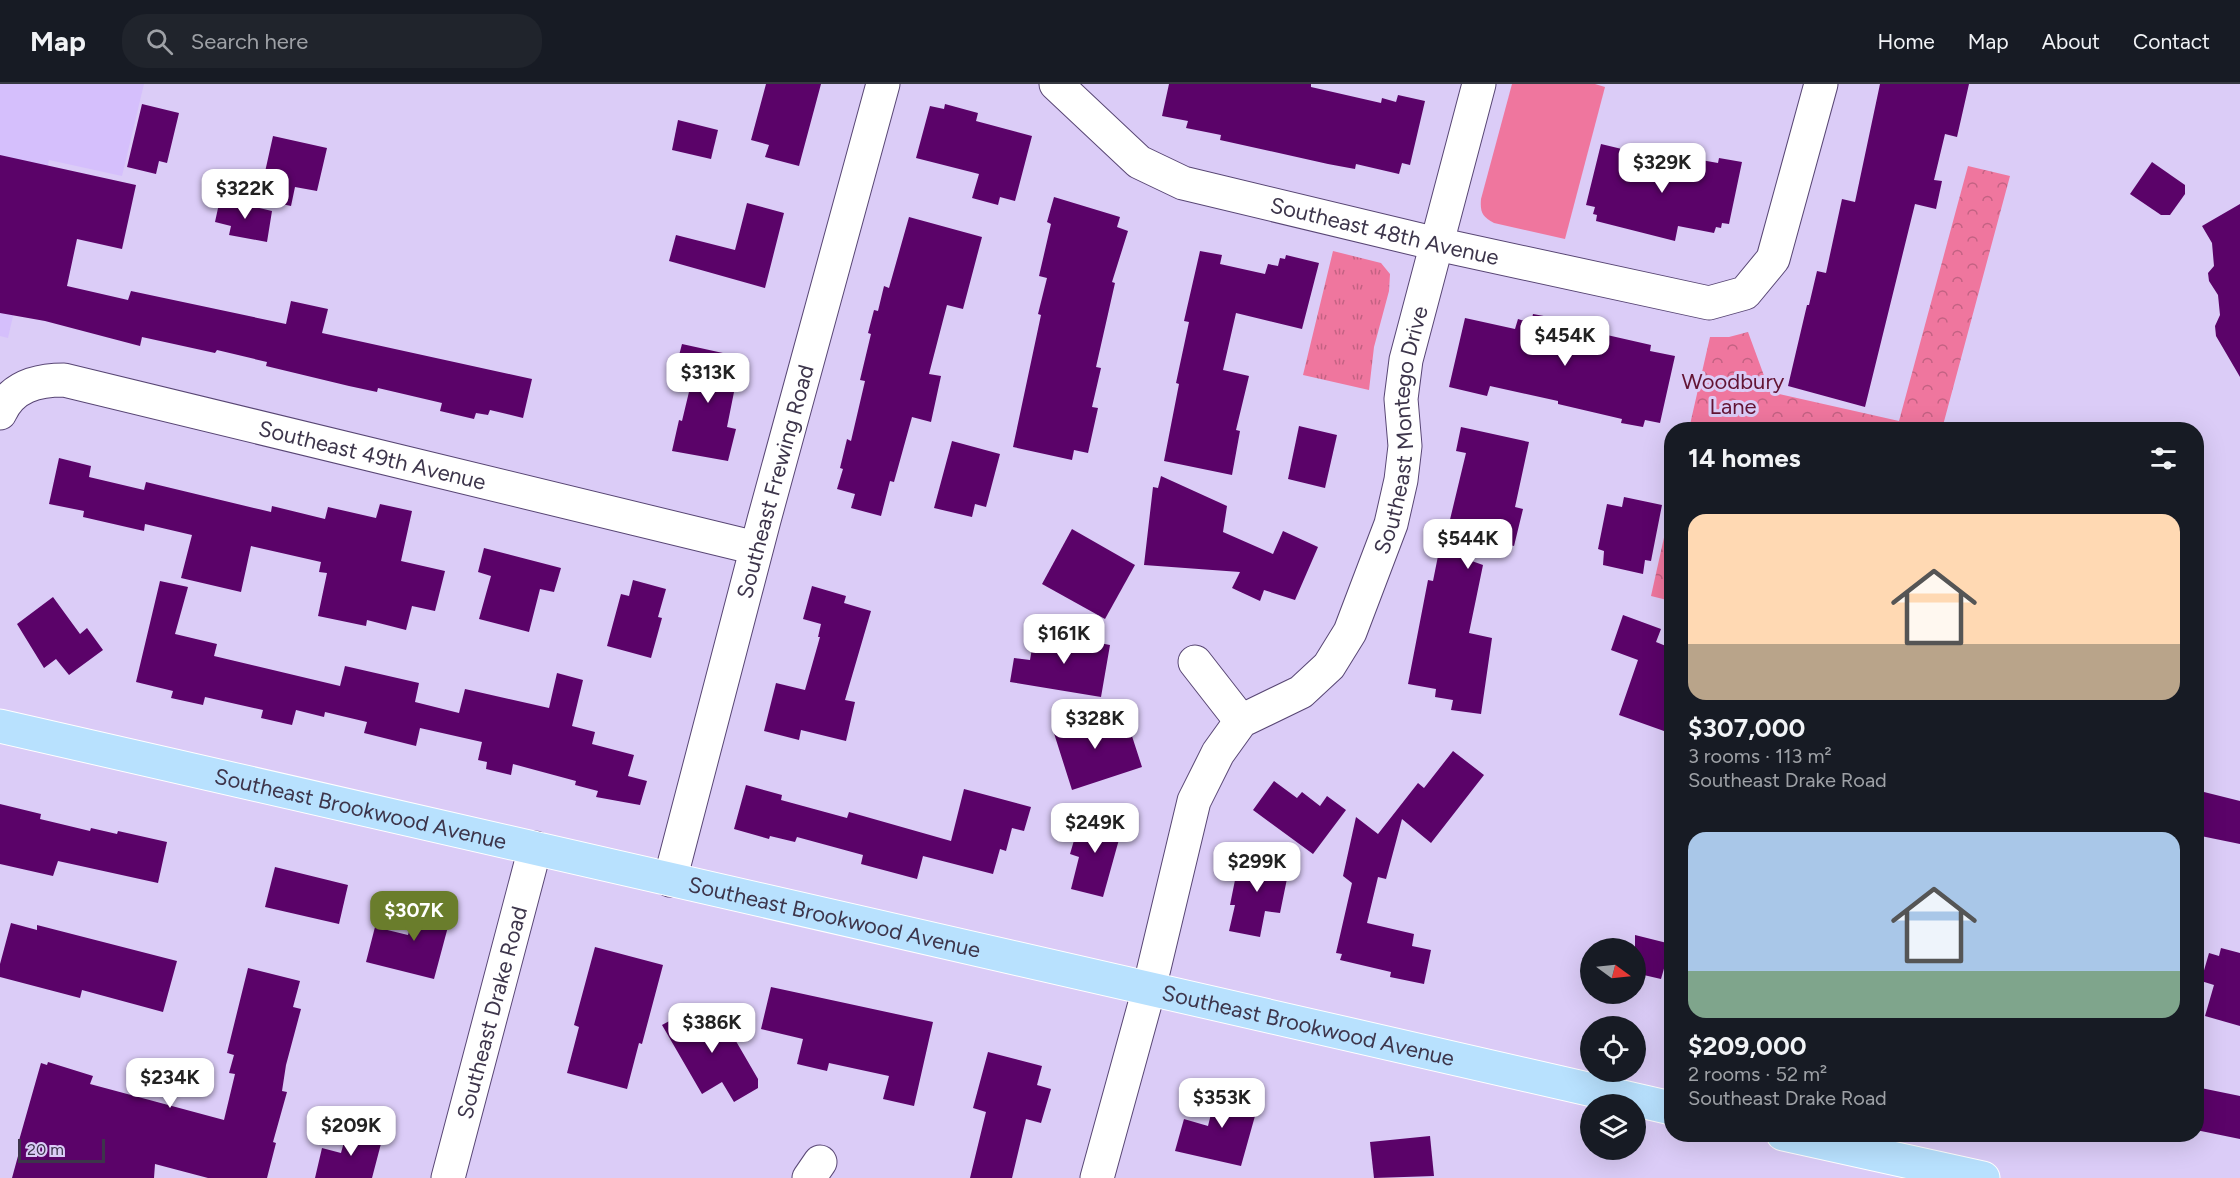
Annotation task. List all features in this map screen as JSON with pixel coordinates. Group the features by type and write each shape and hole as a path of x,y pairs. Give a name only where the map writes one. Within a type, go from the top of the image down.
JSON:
{"main road":[{"name":"Southeast Brookwood Avenue","path":"0,726 1664,1106"},
{"path":"1819,1142 1983,1178"}],"street":[{"name":"Southeast Frewing Road","path":"670,880 756,548 883,84"},
{"name":"Southeast 48th Avenue","path":"1056,84 1139,162 1183,183 1437,244 1709,303 1745,293 1773,259 1821,84"},
{"name":"Southeast Montego Drive","path":"1097,1178 1149,989 1194,801 1218,753 1241,721 1301,692 1329,666 1350,633 1391,524 1401,480 1405,446 1401,399 1406,360 1479,84"},
{"name":"Southeast 49th Avenue","path":"0,413 4,404 22,387 43,380 64,380 756,548"},
{"path":"1195,663 1241,721"},
{"name":"Southeast Drake Road","path":"448,1178 535,848"}],"shaded area":[{"path":"0,84 144,84 122,176 49,160 8,338 0,336"}],"green space":[{"path":"1512,84 1595,84 1605,87 1565,239 1494,223 1484,216 1482,211 1481,199"},
{"name":"Woodbury Lane","path":"1968,166 2010,176 1944,422 1691,422 1710,337 1729,337 1748,332 1770,392 1899,421"},
{"path":"1333,251 1381,263 1390,274 1389,291 1374,347 1369,390 1303,375"},
{"path":"1664,538 1664,599 1651,596"}],"building":[{"path":"766,84 821,84 799,166 765,157 769,145 751,140"},
{"path":"1169,84 1311,84 1311,87 1381,103 1382,98 1396,102 1398,95 1425,101 1410,165 1402,163 1399,174 1356,164 1355,169 1328,164 1220,140 1221,135 1186,128 1188,121 1162,116"},
{"path":"1880,84 1969,84 1957,137 1945,134 1934,180 1942,181 1936,209 1915,204 1865,407 1788,386 1817,271 1826,273 1842,199 1855,202"},
{"path":"142,104 179,113 167,163 159,161 156,174 127,167"},
{"path":"945,104 978,113 976,121 1032,136 1015,201 1000,197 998,205 972,198 979,174 916,158 930,106 944,109"},
{"path":"678,120 718,130 711,159 672,150"},
{"path":"273,136 327,148 317,191 295,187 291,206 259,199"},
{"path":"1601,144 1626,150 1625,155 1698,172 1701,160 1718,163 1719,158 1742,162 1729,224 1722,223 1721,228 1716,227 1714,233 1678,226 1675,241 1596,221 1597,215 1593,214 1595,207 1586,205"},
{"path":"0,155 136,185 122,249 77,239 67,286 128,300 131,291 286,324 291,301 328,309 322,333 532,379 523,418 490,410 488,415 476,413 474,419 440,411 442,403 378,388 377,392 349,386 266,366 267,362 217,350 215,353 142,337 140,346 45,321 0,313"},
{"path":"2152,162 2185,185 2185,194 2170,215 2161,215 2130,194"},
{"path":"1054,197 1120,217 1117,227 1128,231 1112,282 1115,283 1096,367 1101,368 1092,407 1098,408 1088,453 1074,450 1072,460 1013,447 1041,315 1038,314 1047,278 1039,276 1051,224 1047,222"},
{"path":"220,199 272,211 267,242 229,235 231,226 215,222"},
{"path":"747,203 784,213 765,288 669,261 676,235 735,250"},
{"path":"2240,204 2240,377 2216,336 2215,326 2220,315 2218,295 2209,281 2208,273 2214,266 2212,243 2202,226"},
{"path":"909,217 982,237 963,309 947,305 929,374 941,376 931,422 912,417 894,482 890,481 881,516 851,508 855,494 837,489 843,469 840,468 847,439 851,441 865,381 860,380 874,310 878,311 884,286 889,288"},
{"path":"1200,251 1222,255 1220,264 1265,274 1268,264 1278,266 1280,258 1285,259 1286,255 1319,263 1302,329 1236,313 1223,370 1249,376 1236,430 1240,431 1232,475 1164,461 1179,384 1176,383 1189,322 1184,321"},
{"path":"1533,314 1608,328 1607,335 1651,345 1650,351 1675,356 1660,423 1645,420 1643,427 1621,423 1622,419 1558,404 1558,401 1490,386 1487,396 1449,387 1465,318 1515,329 1518,319 1531,323"},
{"path":"682,344 741,357 727,427 736,429 728,461 672,451 694,371 676,367"},
{"path":"1299,426 1337,435 1325,488 1288,479"},
{"path":"1461,427 1529,442 1515,507 1523,509 1514,546 1475,537 1469,560 1483,565 1469,633 1492,638 1481,714 1451,710 1453,700 1435,697 1436,689 1408,684 1428,580 1433,581 1438,556 1441,557 1466,453 1456,451"},
{"path":"952,441 1000,454 986,507 975,504 972,517 934,508"},
{"path":"59,458 91,466 89,477 144,490 146,482 271,512 272,506 325,519 328,507 376,518 380,504 412,511 401,561 445,571 435,611 412,606 406,630 367,620 366,626 318,616 327,573 319,572 321,562 251,546 241,592 181,578 192,535 145,524 144,531 83,517 84,511 49,504"},
{"path":"1161,476 1227,506 1223,532 1273,554 1283,531 1318,547 1295,600 1264,590 1260,601 1232,588 1240,572 1144,565 1153,487 1158,488"},
{"path":"1624,497 1662,505 1651,561 1645,560 1643,574 1603,565 1604,551 1598,549 1607,504 1622,507"},
{"path":"1072,529 1135,565 1105,619 1042,584"},
{"path":"484,548 561,568 554,592 540,589 529,632 479,619 491,576 478,572"},
{"path":"633,580 666,589 658,617 662,618 651,658 607,646 621,594 629,596"},
{"path":"160,581 188,587 175,634 217,644 214,656 340,686 345,666 419,683 415,702 459,713 465,689 549,708 557,673 583,680 572,726 595,732 592,744 634,755 628,776 647,781 640,805 596,797 598,791 575,785 576,781 513,764 511,775 486,769 487,762 478,760 482,742 420,728 416,746 364,733 367,722 325,712 324,717 296,710 292,725 261,718 263,710 205,697 203,705 171,698 173,691 136,682"},
{"path":"812,586 846,596 844,603 871,611 845,700 855,702 846,741 801,730 799,740 764,731 776,683 805,690 820,637 818,637 821,624 803,619"},
{"path":"53,597 80,634 87,628 103,650 69,675 56,659 44,668 17,624"},
{"path":"1623,615 1661,629 1656,642 1664,645 1664,731 1619,715 1638,660 1611,650"},
{"path":"1035,631 1110,645 1101,697 1010,682 1014,658 1030,660"},
{"path":"1107,709 1116,738 1131,733 1142,767 1072,790 1052,727"},
{"path":"1453,751 1484,775 1431,843 1402,819 1386,879 1378,877 1367,923 1414,934 1412,946 1431,950 1424,984 1390,977 1391,972 1340,960 1342,954 1336,953 1352,883 1343,876 1356,817 1378,834 1418,783 1424,788"},
{"path":"1274,781 1297,798 1302,792 1320,806 1327,796 1346,810 1313,854 1253,810"},
{"path":"746,785 782,795 781,800 847,818 849,812 951,841 964,789 1031,807 1024,831 1012,828 1006,851 1000,849 993,874 923,856 917,879 861,864 863,855 797,837 795,842 770,836 769,839 734,829"},
{"path":"2204,792 2240,801 2240,844 2204,837"},
{"path":"0,804 41,814 40,819 90,831 91,828 117,834 118,831 167,842 158,883 58,861 53,876 0,864"},
{"path":"1079,813 1123,825 1103,897 1071,889 1079,857 1070,854 1080,820 1082,821"},
{"path":"1240,855 1290,864 1280,913 1265,911 1260,937 1229,931 1235,905 1230,905"},
{"path":"275,867 348,885 339,924 265,907"},
{"path":"418,898 453,908 434,979 366,962 375,927 408,935"},
{"path":"11,923 37,930 37,925 177,961 163,1012 82,990 80,998 0,977 0,964"},
{"path":"1635,935 1664,942 1664,968 1661,979 1646,976 1646,938 1635,938"},
{"path":"595,947 663,965 642,1044 639,1043 627,1089 567,1073 579,1027 574,1025"},
{"path":"2221,948 2240,953 2240,1026 2205,1016 2214,985 2204,982 2204,970 2209,953 2219,956"},
{"path":"248,968 300,981 293,1007 301,1009 286,1065 282,1091 287,1092 273,1142 276,1143 267,1178 208,1178 155,1164 154,1178 12,1178 21,1145 18,1144 41,1063 47,1065 48,1062 93,1076 90,1084 224,1120 235,1074 229,1073 234,1055 227,1053"},
{"path":"771,987 933,1022 914,1106 883,1099 889,1076 829,1063 827,1071 797,1064 803,1039 761,1029"},
{"path":"693,1008 701,1022 719,1012 758,1079 758,1088 734,1102 722,1082 702,1094 662,1025"},
{"path":"988,1052 1042,1066 1037,1085 1051,1089 1041,1123 1026,1119 1012,1178 970,1178 986,1112 973,1108"},
{"path":"1218,1086 1260,1098 1241,1166 1175,1151 1184,1119 1208,1126"},
{"path":"2204,1089 2240,1096 2240,1139 2204,1132"},
{"path":"348,1127 383,1136 372,1178 315,1178 322,1148 341,1153"},
{"path":"1430,1136 1434,1176 1374,1178 1370,1142"}]}
